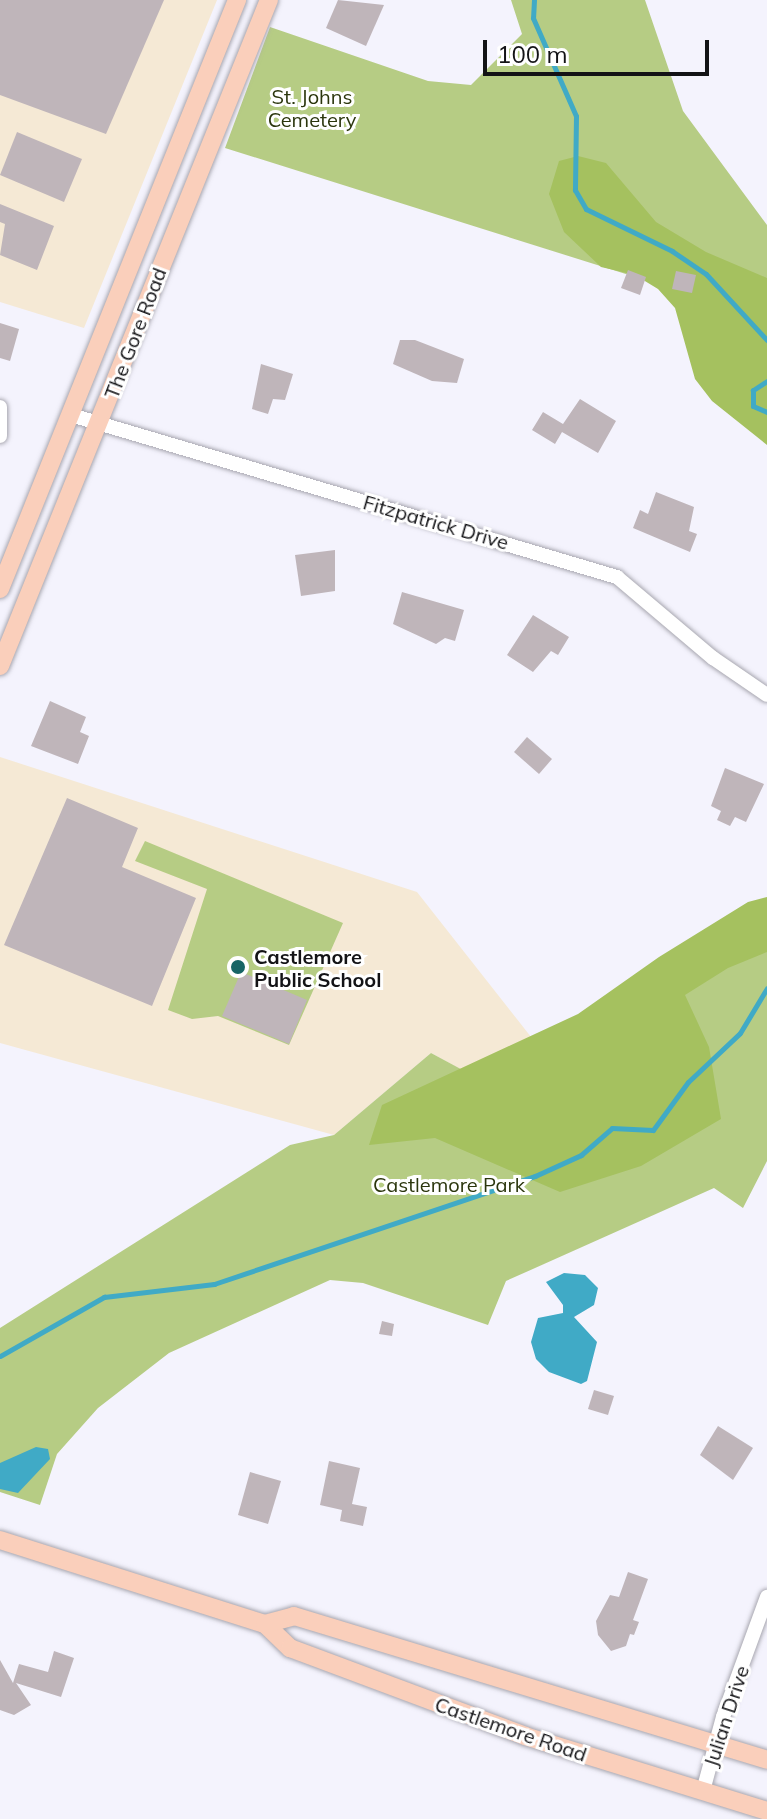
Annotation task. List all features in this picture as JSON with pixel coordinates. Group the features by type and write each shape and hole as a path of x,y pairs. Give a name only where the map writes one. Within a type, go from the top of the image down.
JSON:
{"main road":[{"name":"The Gore Road","path":"0,589 237,0"},
{"name":"The Gore Road","path":"0,666 269,0"},
{"name":"Castlemore Road","path":"0,1540 265,1624 290,1648 525,1736 767,1811"},
{"name":"Castlemore Road","path":"265,1624 294,1616 715,1748 767,1760"}],"street":[{"path":"0,407 0,436"},
{"name":"Fitzpatrick Drive","path":"71,415 617,577 713,658 767,695"},
{"name":"Julian Drive","path":"703,1791 767,1597"}],"shaded area":[{"path":"0,0 217,0 84,328 0,302"},
{"name":"Castlemore Public School","path":"0,757 417,892 535,1042 469,1074 431,1053 334,1135 0,1043"}],"green space":[{"name":"St. Johns Cemetery","path":"511,0 645,0 683,111 767,225 767,437 664,286 225,148 270,27 428,81 471,85 522,34"},
{"path":"578,156 606,163 656,222 706,252 767,278 767,445 712,401 695,379 675,308 658,289 635,275 601,267 564,232 549,194 559,161"},
{"path":"145,841 343,923 289,1045 218,1016 192,1019 168,1010 207,889 135,861"},
{"path":"767,897 767,952 728,968 685,995 709,1047 721,1119 641,1166 560,1192 435,1138 369,1145 382,1105 578,1014 659,957 748,902"},
{"name":"Castlemore Park","path":"767,899 767,1161 743,1208 714,1188 506,1281 488,1325 363,1283 330,1280 169,1353 98,1408 57,1454 40,1505 0,1492 0,1328 290,1145 334,1135 431,1053 470,1074 536,1042"}],"water":[{"path":"564,1273 585,1275 598,1288 594,1305 574,1317 597,1342 587,1381 581,1384 549,1372 536,1359 531,1342 538,1318 563,1313 563,1305 546,1282"},
{"path":"36,1447 48,1449 50,1459 18,1493 0,1489 0,1463"}],"building":[{"path":"0,0 164,0 106,134 0,95"},
{"path":"338,0 384,5 366,46 326,28"},
{"path":"17,132 82,159 64,202 0,175"},
{"path":"0,204 54,226 37,270 0,255 5,224 0,222"},
{"path":"628,270 646,277 640,295 621,288"},
{"path":"676,271 696,275 692,293 672,289"},
{"path":"0,323 19,329 10,361 0,358"},
{"path":"400,340 415,340 464,359 457,383 432,381 393,364"},
{"path":"261,364 293,374 285,400 273,399 268,414 252,409"},
{"path":"580,399 616,421 598,453 562,432 555,444 532,430 543,412 563,424"},
{"path":"656,492 694,507 689,531 697,534 690,552 633,528 640,510 648,514"},
{"path":"335,550 335,591 301,596 295,555"},
{"path":"402,592 464,610 455,641 445,638 436,644 393,624"},
{"path":"533,615 569,637 558,655 551,651 533,672 507,655"},
{"path":"50,701 86,717 80,732 89,736 78,764 31,746"},
{"path":"527,737 552,759 539,774 514,752"},
{"path":"725,768 764,784 746,822 735,817 730,826 717,820 721,811 711,806"},
{"path":"67,798 138,828 122,867 196,898 152,1006 4,945"},
{"path":"241,972 307,1000 289,1044 222,1016"},
{"path":"382,1321 394,1324 392,1336 379,1334"},
{"path":"594,1390 614,1396 608,1415 588,1409"},
{"path":"718,1426 753,1448 733,1480 700,1455"},
{"path":"329,1461 360,1468 352,1504 367,1507 363,1526 340,1521 342,1510 320,1505"},
{"path":"250,1472 281,1481 268,1524 238,1515"},
{"path":"628,1572 648,1579 633,1620 639,1622 626,1646 611,1651 598,1635 596,1621 610,1595 619,1597"},
{"path":"54,1651 74,1658 61,1697 16,1683 31,1705 14,1715 0,1710 0,1660 13,1683 19,1664 48,1672"}],"waterway":[{"path":"534,0 533,18 576,116 575,190 586,209 672,251 706,274 767,340"},
{"path":"767,381 753,390 753,406 767,412"},
{"path":"0,1356 104,1297 214,1284 535,1176 581,1155 612,1128 653,1130 688,1082 740,1033 767,988"}],"place":[{"name":"Castlemore Public School","path":"238,967"}]}
